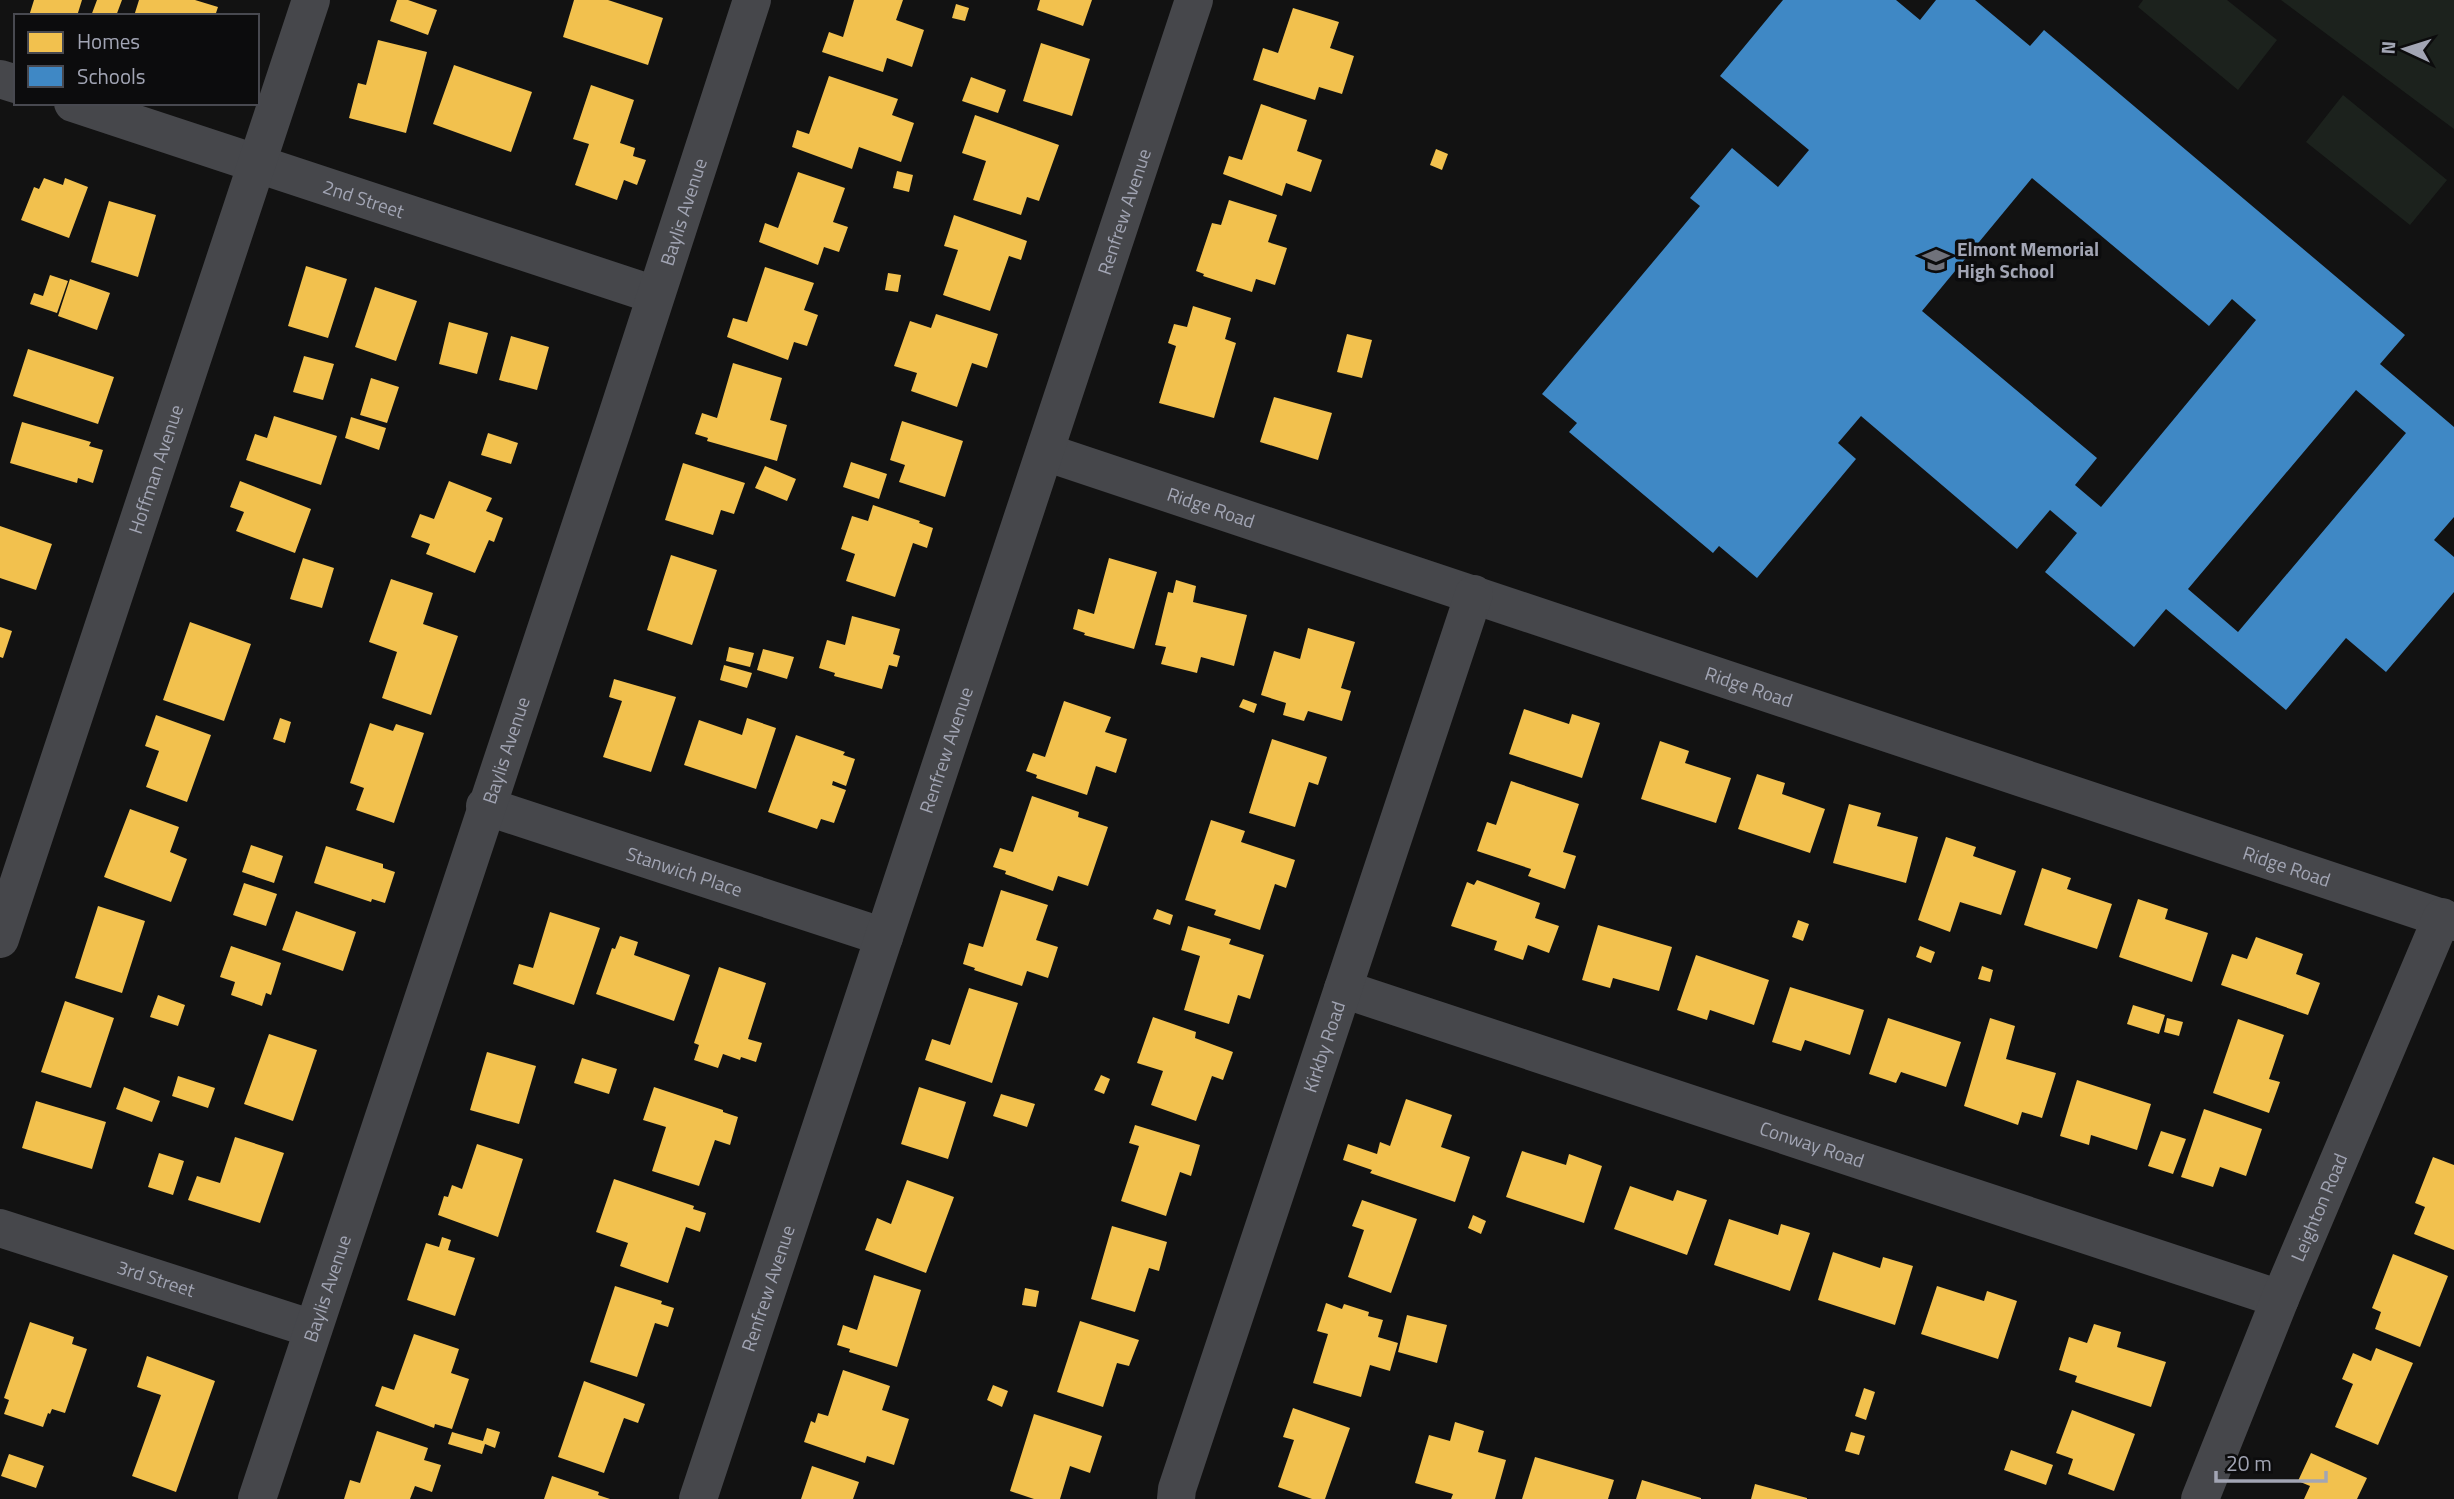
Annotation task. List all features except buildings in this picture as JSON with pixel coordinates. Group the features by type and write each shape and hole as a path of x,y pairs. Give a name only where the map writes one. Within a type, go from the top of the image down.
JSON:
{"street":[{"name":"Hoffman Avenue","path":"0,939 311,0"},
{"name":"Baylis Avenue","path":"257,1499 485,806 614,425 752,0"},
{"name":"Renfrew Avenue","path":"698,1499 1194,0"},
{"name":"2nd Street","path":"79,105 655,295"},
{"name":"Ridge Road","path":"1045,452 2448,920"},
{"name":"Kirkby Road","path":"1177,1499 1177,1489 1475,594"},
{"name":"Stanwich Place","path":"485,806 884,937"},
{"name":"Leighton Road","path":"2200,1499 2280,1299 2448,920"},
{"name":"Conway Road","path":"1343,989 2280,1299"},
{"name":"3rd Street","path":"0,1228 313,1329"}],"shaded area":[{"path":"2143,0 2227,0 2277,40 2238,90 2138,7"},
{"path":"2281,0 2454,0 2454,129"},
{"path":"2343,95 2447,180 2410,225 2306,142"}],"place":[{"name":"Elmont Memorial High School","path":"1936,260"}]}
